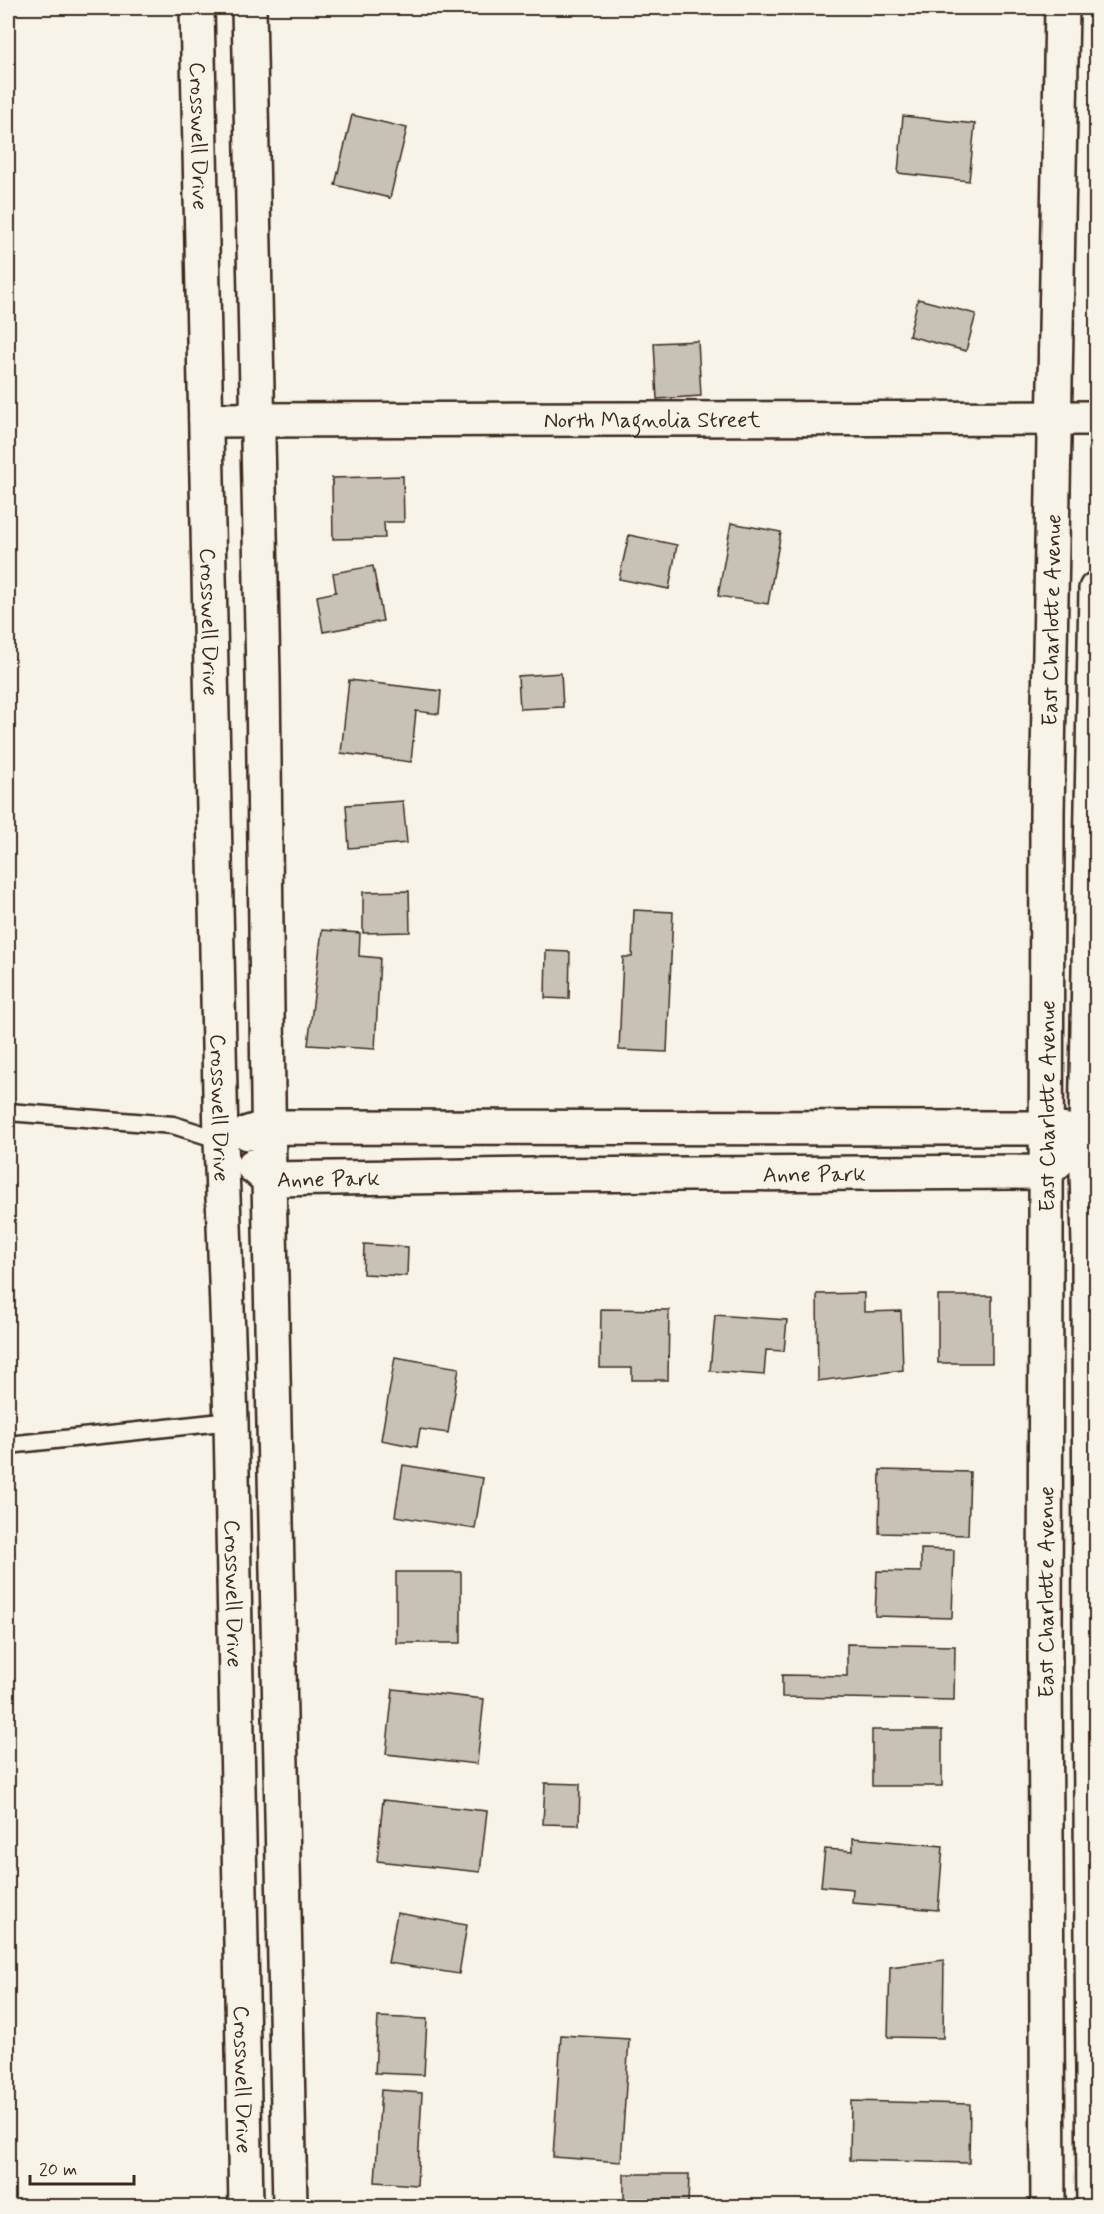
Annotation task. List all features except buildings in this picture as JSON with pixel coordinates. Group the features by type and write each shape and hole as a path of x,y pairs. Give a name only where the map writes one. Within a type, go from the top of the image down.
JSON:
{"street":[{"name":"Crosswell Drive","path":"197,8 220,1140 231,1421 246,2206"},
{"name":"Crosswell Drive","path":"249,8 258,421 268,1127 290,2206"},
{"name":"East Charlotte Avenue","path":"1047,2206 1045,1656 1047,812 1062,8"},
{"name":"North Magnolia Street","path":"206,420 1096,418"},
{"name":"East Charlotte Avenue","path":"1094,2206 1090,1670 1093,1245 1091,1135 1096,589"},
{"name":"Anne Park","path":"220,1140 268,1127 1046,1128 1091,1135"},
{"path":"1047,1172 1091,1135"},
{"name":"Anne Park","path":"220,1140 269,1179 1047,1172"},
{"path":"1046,1243 1093,1245"}],"lane":[{"path":"8,1112 174,1125 220,1140"},
{"path":"8,1445 231,1421"}]}
